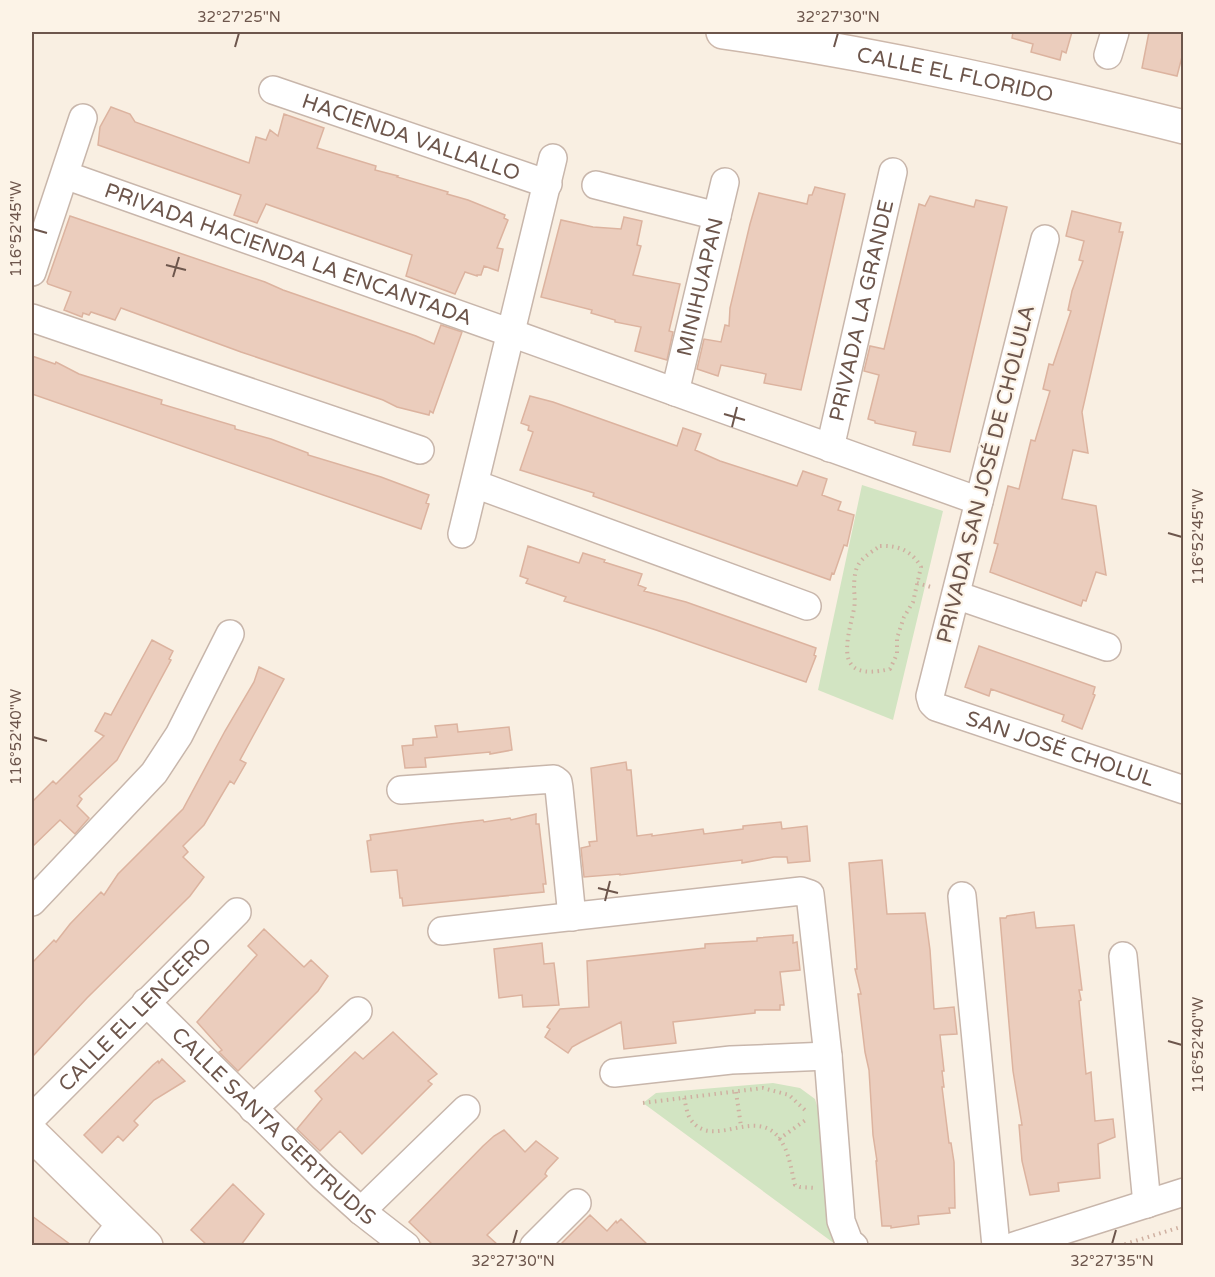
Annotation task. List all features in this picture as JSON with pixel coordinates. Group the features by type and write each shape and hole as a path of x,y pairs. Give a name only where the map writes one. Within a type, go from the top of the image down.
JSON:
{"main road":[{"name":"CALLE EL FLORIDO","path":"723,32 775,35 1058,96 1184,127"},
{"path":"32,1134 113,1234 146,1245"}],"street":[{"name":"HACIENDA VALLALLO","path":"273,90 548,184"},
{"path":"32,273 83,118"},
{"path":"462,534 553,158"},
{"name":"PRIVADA LA GRANDE","path":"830,448 893,172"},
{"name":"PRIVADA HACIENDA LA ENCANTADA","path":"65,175 979,501"},
{"name":"MINIHUAPAN","path":"675,392 725,182"},
{"path":"596,185 717,216"},
{"name":"PRIVADA SAN JOSÉ DE CHOLULA","path":"936,707 930,696 1045,239"},
{"path":"32,318 420,450"},
{"path":"475,484 807,606"},
{"path":"956,595 1107,647"},
{"path":"32,903 154,773 179,735 230,634"},
{"name":"SAN JOSÉ CHOLUL","path":"936,707 1184,790"},
{"path":"401,790 554,779 558,782 559,788 572,917"},
{"path":"442,931 801,891 810,894 828,1056 841,1221 849,1242 854,1245"},
{"path":"962,896 996,1245"},
{"name":"CALLE EL LENCERO","path":"32,1118 237,912"},
{"path":"1123,956 1147,1204"},
{"name":"CALLE SANTA GERTRUDIS","path":"146,1002 253,1109 361,1211 406,1245"},
{"path":"253,1109 358,1011"},
{"path":"614,1073 731,1060 828,1056"},
{"path":"361,1211 466,1109"},
{"path":"1014,1245 1184,1192"},
{"path":"534,1245 577,1203"}],"path":[{"path":"880,546 890,546 907,551 921,567 913,602 897,638 897,654 890,669 873,673 857,669 847,659 847,636 855,606 854,572 862,558 880,546"},
{"path":"643,1103 763,1088 789,1095 812,1119 778,1139"},
{"path":"736,1092 741,1126"},
{"path":"684,1098 690,1119 703,1131 720,1132 752,1125 775,1134 785,1148 795,1185 822,1188"},
{"path":"1119,1245 1184,1226"}],"green space":[{"path":"862,485 943,511 893,720 818,690"},
{"path":"773,1083 800,1088 815,1099 823,1126 835,1244 643,1103 656,1093"}],"building":[{"path":"1013,32 1072,32 1066,53 1062,51 1060,60 1031,52 1033,44 1012,38"},
{"path":"1149,32 1184,32 1184,49 1177,76 1142,68"},
{"path":"111,107 130,114 135,122 249,163 256,137 266,140 270,130 278,136 284,114 324,128 317,148 376,166 375,170 448,192 447,194 505,215 504,218 508,220 497,248 503,249 498,271 484,266 481,275 465,272 455,294 406,276 412,255 266,204 257,223 234,215 241,195 98,145 100,127"},
{"path":"815,187 845,194 801,390 764,383 766,374 721,365 718,376 697,369 704,339 721,342 725,325 729,326 730,308 759,193 807,204 809,195 812,195"},
{"path":"930,196 974,207 976,200 1007,207 950,452 913,445 916,432 875,423 868,419 879,375 864,371 870,346 884,349 919,204 925,206"},
{"path":"1072,211 1121,223 1119,232 1123,232 1082,412 1088,453 1073,450 1062,499 1096,506 1106,575 1096,572 1086,601 1083,600 1081,606 990,572 998,544 994,543 1008,486 1019,489 1031,440 1035,441 1050,391 1043,389 1049,364 1053,365 1071,311 1068,310 1072,291 1083,261 1079,260 1084,241 1066,236"},
{"path":"70,216 265,282 434,344 441,325 462,332 433,413 430,411 429,415 397,407 383,400 121,308 115,320 91,312 89,315 83,313 82,317 64,310 71,292 47,282"},
{"path":"624,217 642,221 637,245 641,246 633,275 680,284 669,331 673,332 667,360 635,351 641,327 615,322 615,320 591,313 592,310 541,297 561,220 593,227 621,229"},
{"path":"32,356 55,364 56,362 79,374 162,400 161,404 235,426 235,429 271,439 308,453 308,455 381,477 429,495 426,503 429,504 421,529 32,394"},
{"path":"530,396 677,446 683,428 701,434 695,450 720,461 797,486 803,471 827,479 822,495 841,502 838,510 854,515 847,546 844,545 834,574 832,573 830,580 593,496 594,493 520,470 533,432 528,430 529,426 521,423"},
{"path":"528,546 579,563 583,553 605,560 604,562 642,574 638,585 646,588 644,591 686,602 816,648 814,655 816,656 806,682 564,601 566,597 526,583 528,579 520,576"},
{"path":"152,640 173,651 169,659 171,660 117,760 79,796 82,799 77,806 89,818 75,834 60,820 32,847 32,802 53,781 56,784 104,736 95,731 105,713 111,715"},
{"path":"979,646 1095,687 1093,694 1095,695 1082,729 1062,721 1064,715 991,689 989,696 965,687"},
{"path":"259,667 284,679 240,760 246,763 234,784 230,781 204,825 183,846 188,852 183,857 204,877 190,896 87,998 32,1057 32,963 54,940 56,942 101,892 104,895 118,874 183,809 254,682"},
{"path":"457,724 458,732 509,727 512,750 490,754 490,752 425,758 426,767 405,768 402,746 413,745 413,739 437,737 435,726"},
{"path":"626,762 627,770 631,770 637,836 703,829 704,834 743,829 743,826 781,822 782,829 807,826 810,861 788,863 787,857 774,857 742,863 742,860 620,875 584,877 581,848 590,846 589,842 597,841 591,768"},
{"path":"536,814 546,884 543,884 544,892 403,906 397,870 371,872 367,841 371,840 370,835 483,820 484,822 510,818 511,820"},
{"path":"882,860 887,914 925,913 934,1009 954,1007 957,1034 940,1035 944,1071 942,1071 944,1087 942,1087 949,1143 951,1143 954,1162 955,1208 949,1208 950,1213 918,1216 919,1224 891,1228 891,1226 882,1226 869,1070 858,994 861,994 855,969 857,969 849,863"},
{"path":"1034,912 1036,928 1074,925 1082,990 1079,990 1081,1000 1079,1001 1086,1074 1091,1072 1095,1121 1113,1119 1115,1137 1098,1144 1100,1178 1058,1183 1059,1191 1030,1195 1022,1161 1019,1125 1022,1125 1013,1071 1000,918"},
{"path":"264,929 304,967 311,960 328,976 318,991 238,1071 219,1052 222,1050 197,1022 257,955 248,946"},
{"path":"793,935 793,943 797,942 800,970 780,972 784,1005 780,1005 780,1010 755,1010 755,1013 673,1022 676,1043 624,1049 621,1022 572,1047 568,1053 545,1037 550,1029 547,1027 560,1009 589,1007 587,961 705,948 705,944 757,941 757,938"},
{"path":"542,943 544,964 554,963 559,1005 523,1007 522,995 499,998 494,949"},
{"path":"393,1032 437,1074 428,1081 432,1084 362,1154 340,1131 320,1151 297,1129 322,1099 315,1091 355,1052 363,1059"},
{"path":"162,1059 185,1081 154,1100 134,1121 138,1125 123,1141 118,1136 102,1153 84,1135 153,1065"},
{"path":"504,1130 525,1152 536,1141 558,1158 547,1170 545,1174 547,1176 487,1235 498,1245 433,1245 409,1222 483,1146"},
{"path":"233,1184 264,1214 241,1245 207,1245 191,1230"},
{"path":"590,1215 607,1231 621,1219 648,1245 560,1245"},
{"path":"32,1216 71,1245 32,1245"}]}
